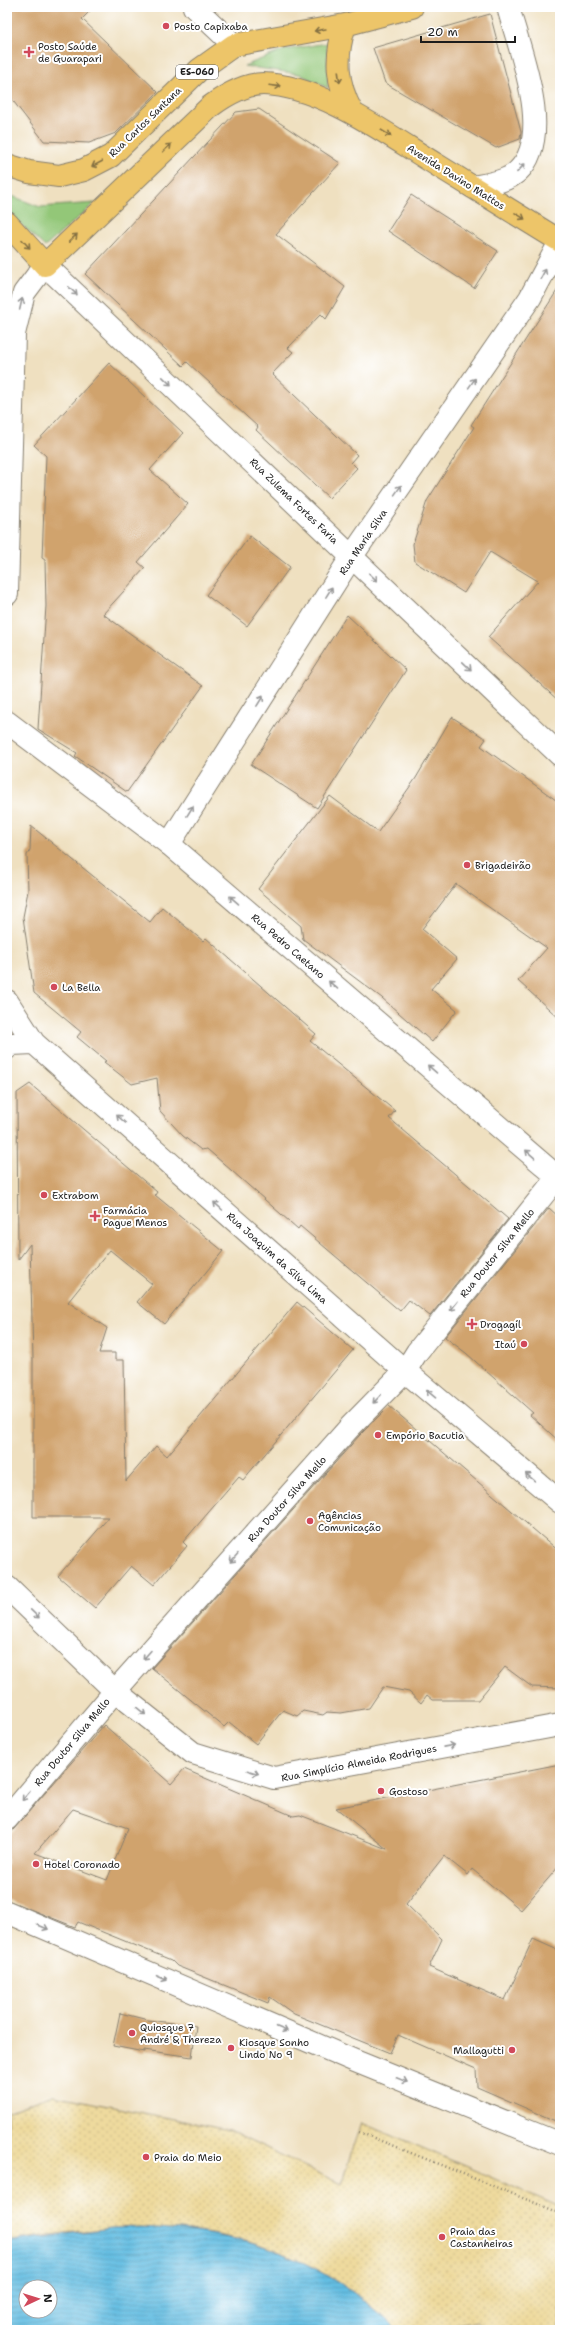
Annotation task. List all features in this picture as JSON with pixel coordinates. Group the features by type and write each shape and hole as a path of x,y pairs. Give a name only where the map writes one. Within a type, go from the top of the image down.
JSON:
{"main road":[{"name":"Rua Carlos Santana","path":"7,165 29,172 60,176 84,170 111,156 199,70 234,45 345,25 412,7"},
{"path":"345,25 339,46 338,63 344,97 352,112"},
{"path":"7,223 45,264 211,106 224,96 245,87 261,84 296,89 352,112"},
{"name":"Avenida Davino Mattos","path":"352,112 560,241"}],"street":[{"path":"194,7 234,45"},
{"path":"472,187 491,184 517,173 528,160 533,140 535,117 531,93 508,7"},
{"name":"Rua Maria Silva","path":"169,844 352,556 530,298 560,241"},
{"path":"7,594 14,334 24,292 45,264"},
{"name":"Rua Zulema Fortes Faria","path":"45,264 560,755"},
{"name":"Rua Pedro Caetano","path":"7,722 169,844 559,1177"},
{"name":"Rua Joaquim da Silva Lima","path":"7,1001 34,1043 404,1371 560,1502"},
{"path":"7,1048 11,1044 34,1043"},
{"name":"Rua Doutor Silva Mello","path":"7,1819 115,1691 350,1427 404,1371 422,1346 559,1177"},
{"name":"Rua Simplício Almeida Rodrigues","path":"7,1587 115,1691 193,1753 274,1778 560,1725"},
{"path":"7,1912 355,2060 560,2144"}],"path":[{"path":"359,2132 560,2213"}],"green space":[{"path":"327,43 328,88 299,74 244,66 284,50"},
{"path":"7,194 40,207 95,203 45,247 7,211"}],"sand":[{"path":"53,2095 229,2130 341,2184 362,2122 560,2207 560,2330 487,2330 477,2321 456,2325 443,2330 396,2330 354,2294 310,2266 264,2247 215,2235 165,2229 113,2229 60,2234 7,2242 7,2112"}],"water":[{"path":"142,2227 179,2230 248,2242 280,2253 310,2266 340,2283 368,2304 396,2330 7,2330 7,2242 111,2228"}],"building":[{"path":"7,7 94,7 82,19 158,92 116,133 89,143 44,141 7,93"},
{"path":"490,14 521,132 520,139 496,148 385,83 373,48"},
{"path":"259,109 340,163 276,234 345,287 326,319 321,314 288,348 293,352 272,374 357,455 351,462 357,468 329,498 256,430 258,427 187,362 183,366 85,274 236,112"},
{"path":"411,195 498,251 474,288 388,231"},
{"path":"560,286 560,702 488,637 538,581 490,552 464,593 415,562 413,544 427,501 474,427 471,425"},
{"path":"109,363 183,433 150,470 188,504 138,562 145,568 103,614 203,686 127,792 75,756 77,753 38,729 46,606 45,560 42,558 46,456 34,445"},
{"path":"250,536 290,567 247,626 206,595"},
{"path":"347,615 406,670 317,808 251,765"},
{"path":"452,717 486,739 481,746 560,803 560,1019 518,981 547,948 456,884 422,929 457,959 431,989 457,1010 432,1042 382,998 303,939 301,926 258,889 330,796 378,832 416,778"},
{"path":"31,826 150,922 162,907 203,941 206,938 316,1034 310,1041 395,1111 389,1118 508,1219 430,1316 409,1300 400,1311 300,1226 298,1229 207,1149 201,1150 183,1136 160,1111 157,1078 132,1084 104,1062 106,1061 77,1037 81,1032 34,993 23,917 28,891 27,855 30,850"},
{"path":"30,1084 157,1192 155,1195 223,1251 164,1324 137,1302 152,1284 110,1250 68,1302 107,1328 99,1353 115,1353 115,1360 124,1360 126,1481 156,1446 167,1456 297,1302 353,1350 243,1480 239,1477 183,1542 187,1546 154,1585 131,1566 95,1608 58,1576 109,1517 33,1517 33,1358 30,1244 18,1260 17,1093"},
{"path":"549,1208 560,1218 560,1442 530,1415 533,1413 466,1353 445,1337"},
{"path":"389,1406 560,1552 560,1688 532,1687 505,1667 478,1700 433,1700 427,1695 421,1703 409,1692 383,1687 369,1708 341,1713 327,1712 323,1715 303,1711 297,1716 283,1710 256,1744 229,1722 224,1727 152,1668 359,1436"},
{"path":"104,1725 171,1784 184,1769 293,1816 300,1815 387,1849 336,1808 560,1764 560,1865 521,1910 472,1869 468,1875 444,1856 406,1904 442,1939 429,1967 505,2000 533,1939 560,1951 560,2123 477,2087 476,2069 398,2035 390,2053 294,2014 270,1997 268,2003 177,1966 171,1960 78,1922 75,1927 7,1900 7,1837","holes":["73,1809 128,1828 107,1880 35,1853"]},
{"path":"120,2013 148,2020 196,2026 192,2057 144,2050 144,2052 113,2046"}],"place":[{"name":"Posto Capixaba","path":"166,26"},
{"name":"Posto Saúde de Guarapari","path":"29,52"},
{"name":"Brigadeirão","path":"467,865"},
{"name":"La Bella","path":"54,987"},
{"name":"Extrabom","path":"44,1195"},
{"name":"Farmácia Pague Menos","path":"95,1216"},
{"name":"Drogagíl","path":"472,1324"},
{"name":"Itaú","path":"524,1344"},
{"name":"Empório Bacutia","path":"378,1435"},
{"name":"Agências Comunicação","path":"310,1521"},
{"name":"Gostoso","path":"381,1791"},
{"name":"Hotel Coronado","path":"36,1864"},
{"name":"Quiosque 7 André & Thereza","path":"132,2033"},
{"name":"Kiosque Sonho Lindo No 9","path":"231,2048"},
{"name":"Mallagutti","path":"512,2050"},
{"name":"Praia do Meio","path":"146,2157"},
{"name":"Praia das Castanheiras","path":"442,2237"}]}
